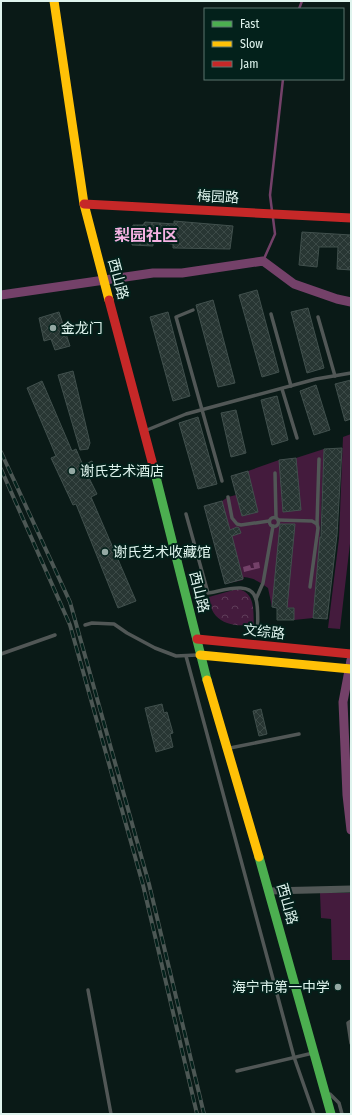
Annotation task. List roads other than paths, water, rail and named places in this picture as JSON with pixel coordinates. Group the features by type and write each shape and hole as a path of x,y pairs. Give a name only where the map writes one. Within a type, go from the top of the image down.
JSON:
{"main road":[{"name":"西山路","path":"54,1 84,204 144,431 200,655 269,891 331,1114"},
{"name":"梅园路","path":"84,204 351,218"},
{"name":"文综路","path":"197,639 351,654"},
{"path":"200,655 351,669"}],"street":[{"path":"269,891 351,889"}],"lane":[{"path":"193,310 176,317 222,480"},
{"path":"271,314 291,386"},
{"path":"318,317 335,376"},
{"path":"144,431 186,414 291,386 351,372"},
{"path":"282,389 297,438"},
{"path":"310,587 318,528 319,459"},
{"path":"273,526 278,524 275,473"},
{"path":"228,497 232,518 236,524 241,525 269,521 272,518 312,521 317,524"},
{"path":"186,514 208,593 241,587 248,589 253,593 256,599 258,634"},
{"path":"256,599 263,583 273,526 269,521"},
{"path":"85,625 92,623 114,624 155,648 176,656 200,655"},
{"path":"1,654 54,635"},
{"path":"186,656 294,1057 314,1114"},
{"path":"227,749 299,734"},
{"path":"88,990 111,1114"},
{"path":"351,1021 348,1023 351,1044"},
{"path":"237,1071 314,1053"},
{"path":"324,1087 339,1103 342,1114"}],"waterway":[{"path":"299,8 302,1"},
{"path":"272,211 270,195 283,80"},
{"path":"263,261 275,234 273,218"},
{"path":"1,295 153,273 182,273 263,261 294,284 337,299 351,302"},
{"path":"351,660 343,702 347,795 351,830"}],"railway":[{"path":"1,452 70,602 149,884 204,1114"},
{"path":"1,469 70,625 143,885 197,1114"}],"place":[{"name":"金龙门","path":"53,328"},
{"name":"谢氏艺术酒店","path":"72,471"},
{"name":"谢氏艺术收藏馆","path":"105,552"},
{"name":"海宁市第一中学","path":"338,987"}],"district":[{"name":"梨园社区","path":"146,235"}]}
